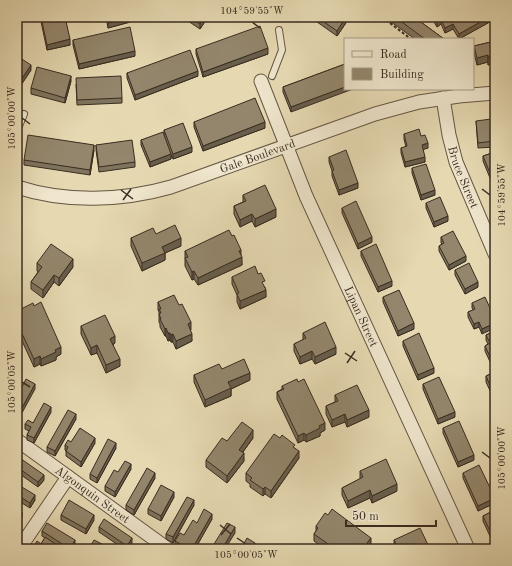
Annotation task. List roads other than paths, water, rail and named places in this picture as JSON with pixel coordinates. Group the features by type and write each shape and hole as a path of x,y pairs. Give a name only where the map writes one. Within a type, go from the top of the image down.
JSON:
{"street":[{"name":"Lipan Street","path":"267,78 286,146 306,196 468,549"},
{"name":"Gale Boulevard","path":"17,187 46,194 77,198 131,196 171,187 375,114 419,102 495,93"},
{"name":"Bruce Street","path":"443,98 449,135 456,162 495,254"},
{"name":"Algonquin Street","path":"17,440 68,477 151,544 168,549"},
{"path":"19,549 68,477"}],"lane":[{"path":"267,78 282,50 279,30"},
{"path":"17,132 24,114"}]}
